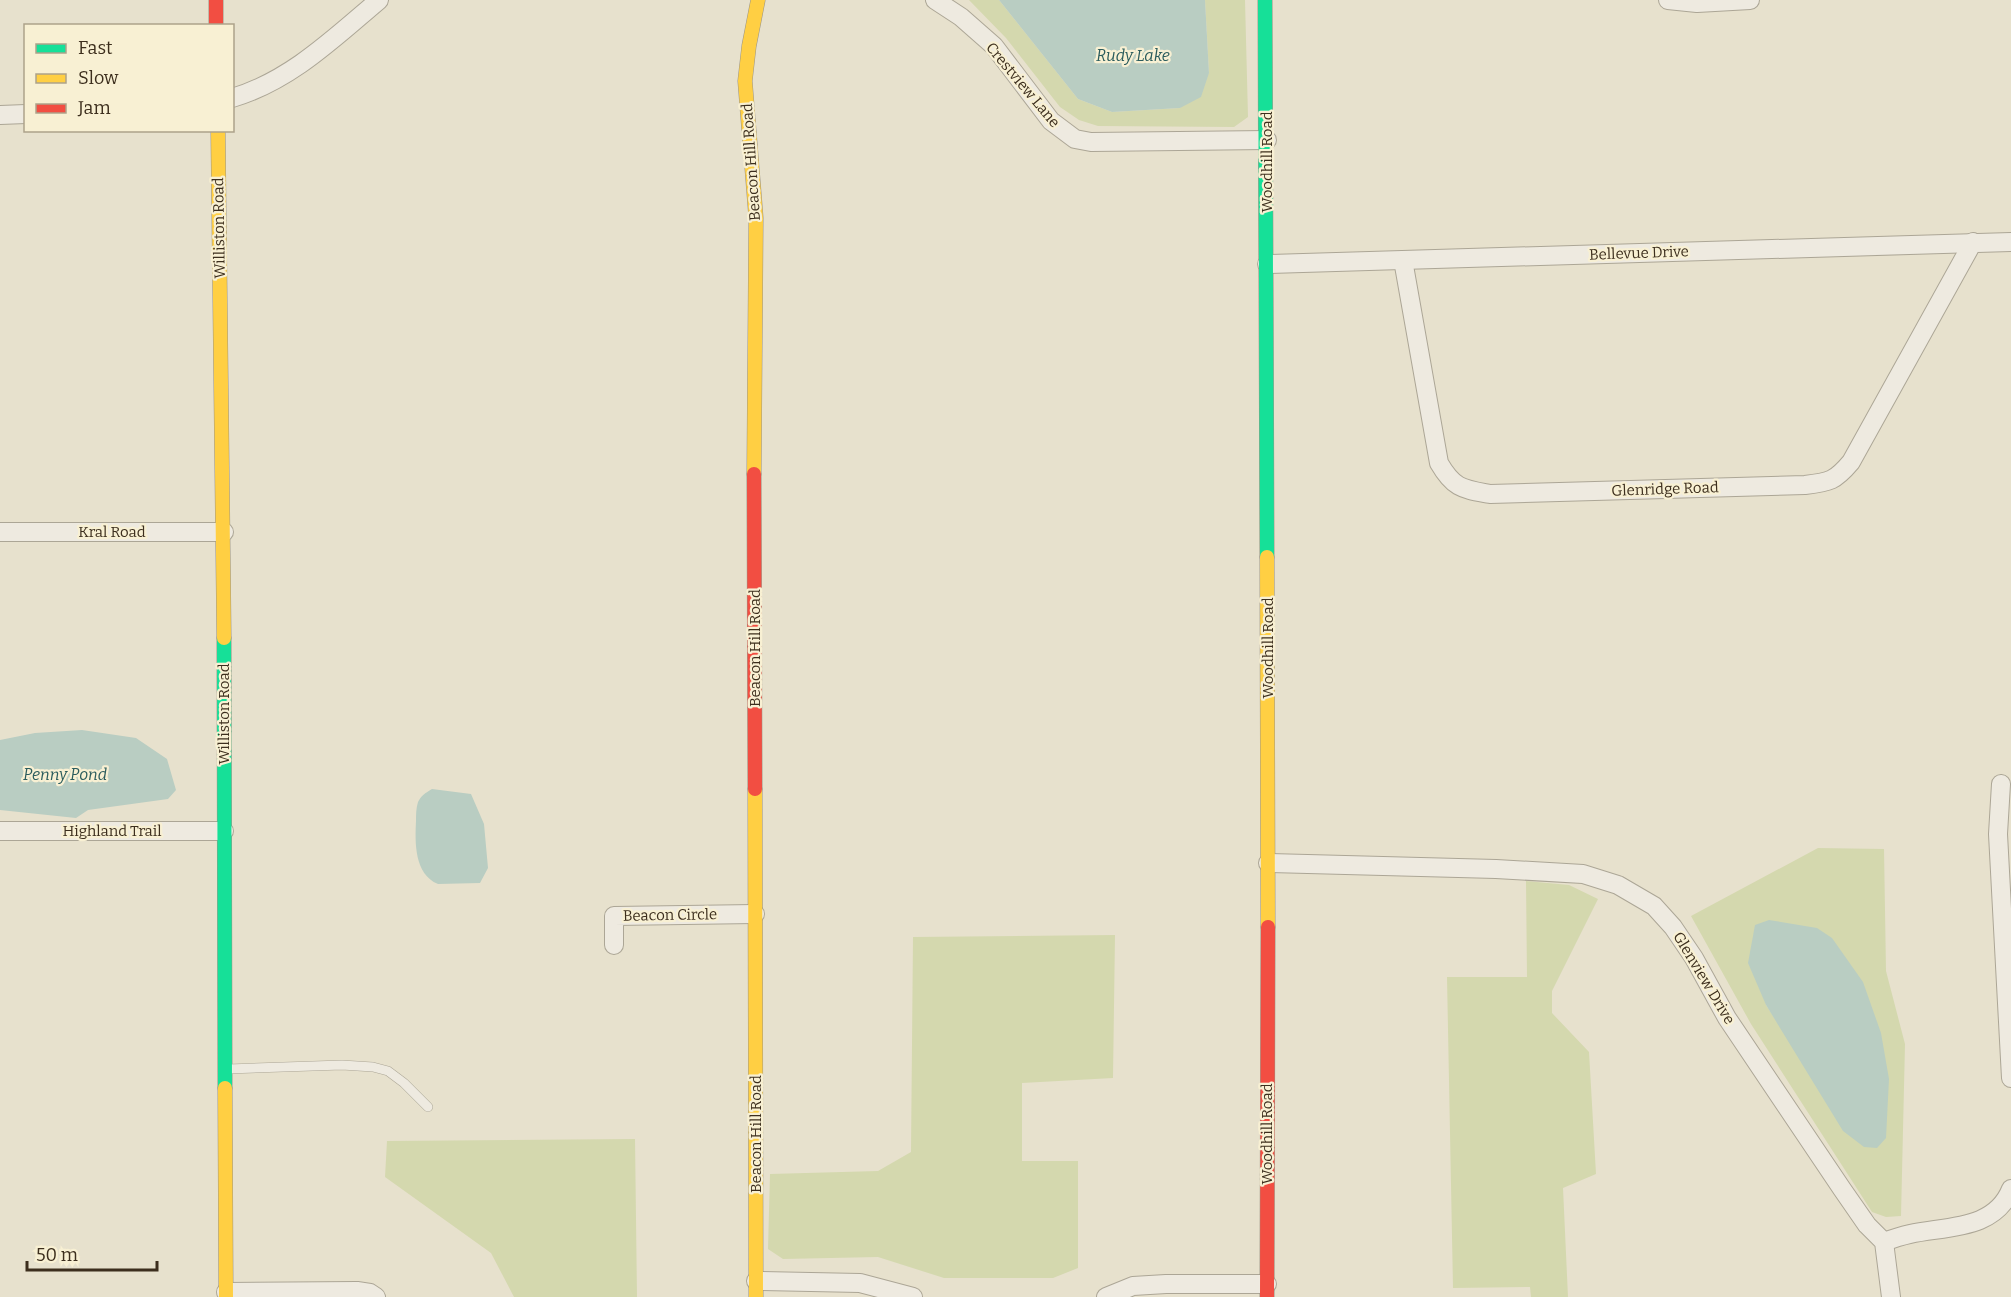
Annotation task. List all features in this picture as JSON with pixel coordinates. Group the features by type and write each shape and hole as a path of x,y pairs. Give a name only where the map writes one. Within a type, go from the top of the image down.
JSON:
{"street":[{"path":"216,0 216,24"},
{"path":"234,97 282,77 306,61 379,0"},
{"name":"Beacon Hill Road","path":"756,1289 754,350 756,218 745,81 748,46 758,0"},
{"name":"Crestview Lane","path":"935,0 961,17 994,46 1052,122 1075,139 1091,142 1267,140"},
{"name":"Woodhill Road","path":"1265,0 1267,1291"},
{"path":"1668,0 1697,3 1750,0"},
{"path":"0,115 24,114"},
{"name":"Williston Road","path":"218,132 224,532 226,1295"},
{"name":"Glenridge Road","path":"1403,260 1439,463 1449,479 1467,490 1490,495 1782,486 1821,483 1838,478 1851,462 1973,242"},
{"name":"Bellevue Drive","path":"1267,264 2011,242"},
{"name":"Kral Road","path":"0,532 224,532"},
{"path":"2001,784 1998,834 2011,1078"},
{"name":"Highland Trail","path":"0,831 224,831"},
{"name":"Glenview Drive","path":"1268,863 1496,869 1583,874 1618,885 1654,906 1673,927 1694,957 1727,1018 1842,1189 1867,1225 1884,1242"},
{"name":"Beacon Circle","path":"614,945 614,916 756,914"},
{"path":"1891,1297 1884,1242 1909,1234 1977,1222 1994,1213 2007,1200 2011,1189"},
{"path":"756,1289 860,1283 913,1297"},
{"path":"1106,1297 1134,1286 1155,1285 1267,1291"},
{"path":"226,1295 357,1291 370,1293 376,1297"}],"lane":[{"path":"226,1069 373,1066 388,1071 428,1107"}],"green space":[{"path":"969,0 999,0 1078,99 1112,112 1180,108 1209,73 1205,0 1245,0 1248,117 1234,127 1098,126 1079,120 1060,107 1006,38"},
{"path":"1818,848 1884,849 1886,971 1905,1044 1901,1216 1886,1217 1872,1212 1751,1024 1691,916","holes":["1755,925 1781,1028 1766,1005"]},
{"path":"1526,881 1569,885 1598,899 1552,991 1552,1013 1589,1052 1596,1174 1563,1188 1568,1297 1531,1297 1530,1287 1453,1288 1447,977 1527,977"},
{"path":"1115,935 1113,1078 1022,1083 1022,1161 1078,1161 1078,1268 1053,1278 944,1278 878,1257 783,1259 768,1249 770,1174 878,1171 911,1152 913,937"},
{"path":"635,1139 637,1297 514,1297 491,1253 385,1177 387,1141"}],"water":[{"name":"Rudy Lake","path":"999,0 1205,0 1209,73 1201,97 1180,108 1112,112 1078,99"},
{"name":"Penny Pond","path":"82,730 136,738 167,759 176,790 168,799 88,810 76,818 0,810 0,740 35,733"},
{"path":"432,789 471,794 484,824 488,868 480,883 438,884 424,873 418,857 416,814 418,802 425,793"},
{"path":"1769,920 1817,928 1832,938 1863,982 1881,1033 1889,1079 1886,1138 1877,1148 1864,1147 1843,1131 1766,1005 1748,963 1755,925"}],"traffic: fast":[{"path":"1265,0 1267,557"},
{"path":"224,638 225,1088"}],"traffic: slow":[{"path":"754,474 756,218 745,81 758,0"},
{"path":"218,132 224,638"},
{"path":"1267,557 1268,927"},
{"path":"755,789 756,1297"},
{"path":"225,1088 226,1297"}],"traffic: jam":[{"path":"216,0 216,24"},
{"path":"754,474 755,789"},
{"path":"1267,1297 1268,927"}]}
